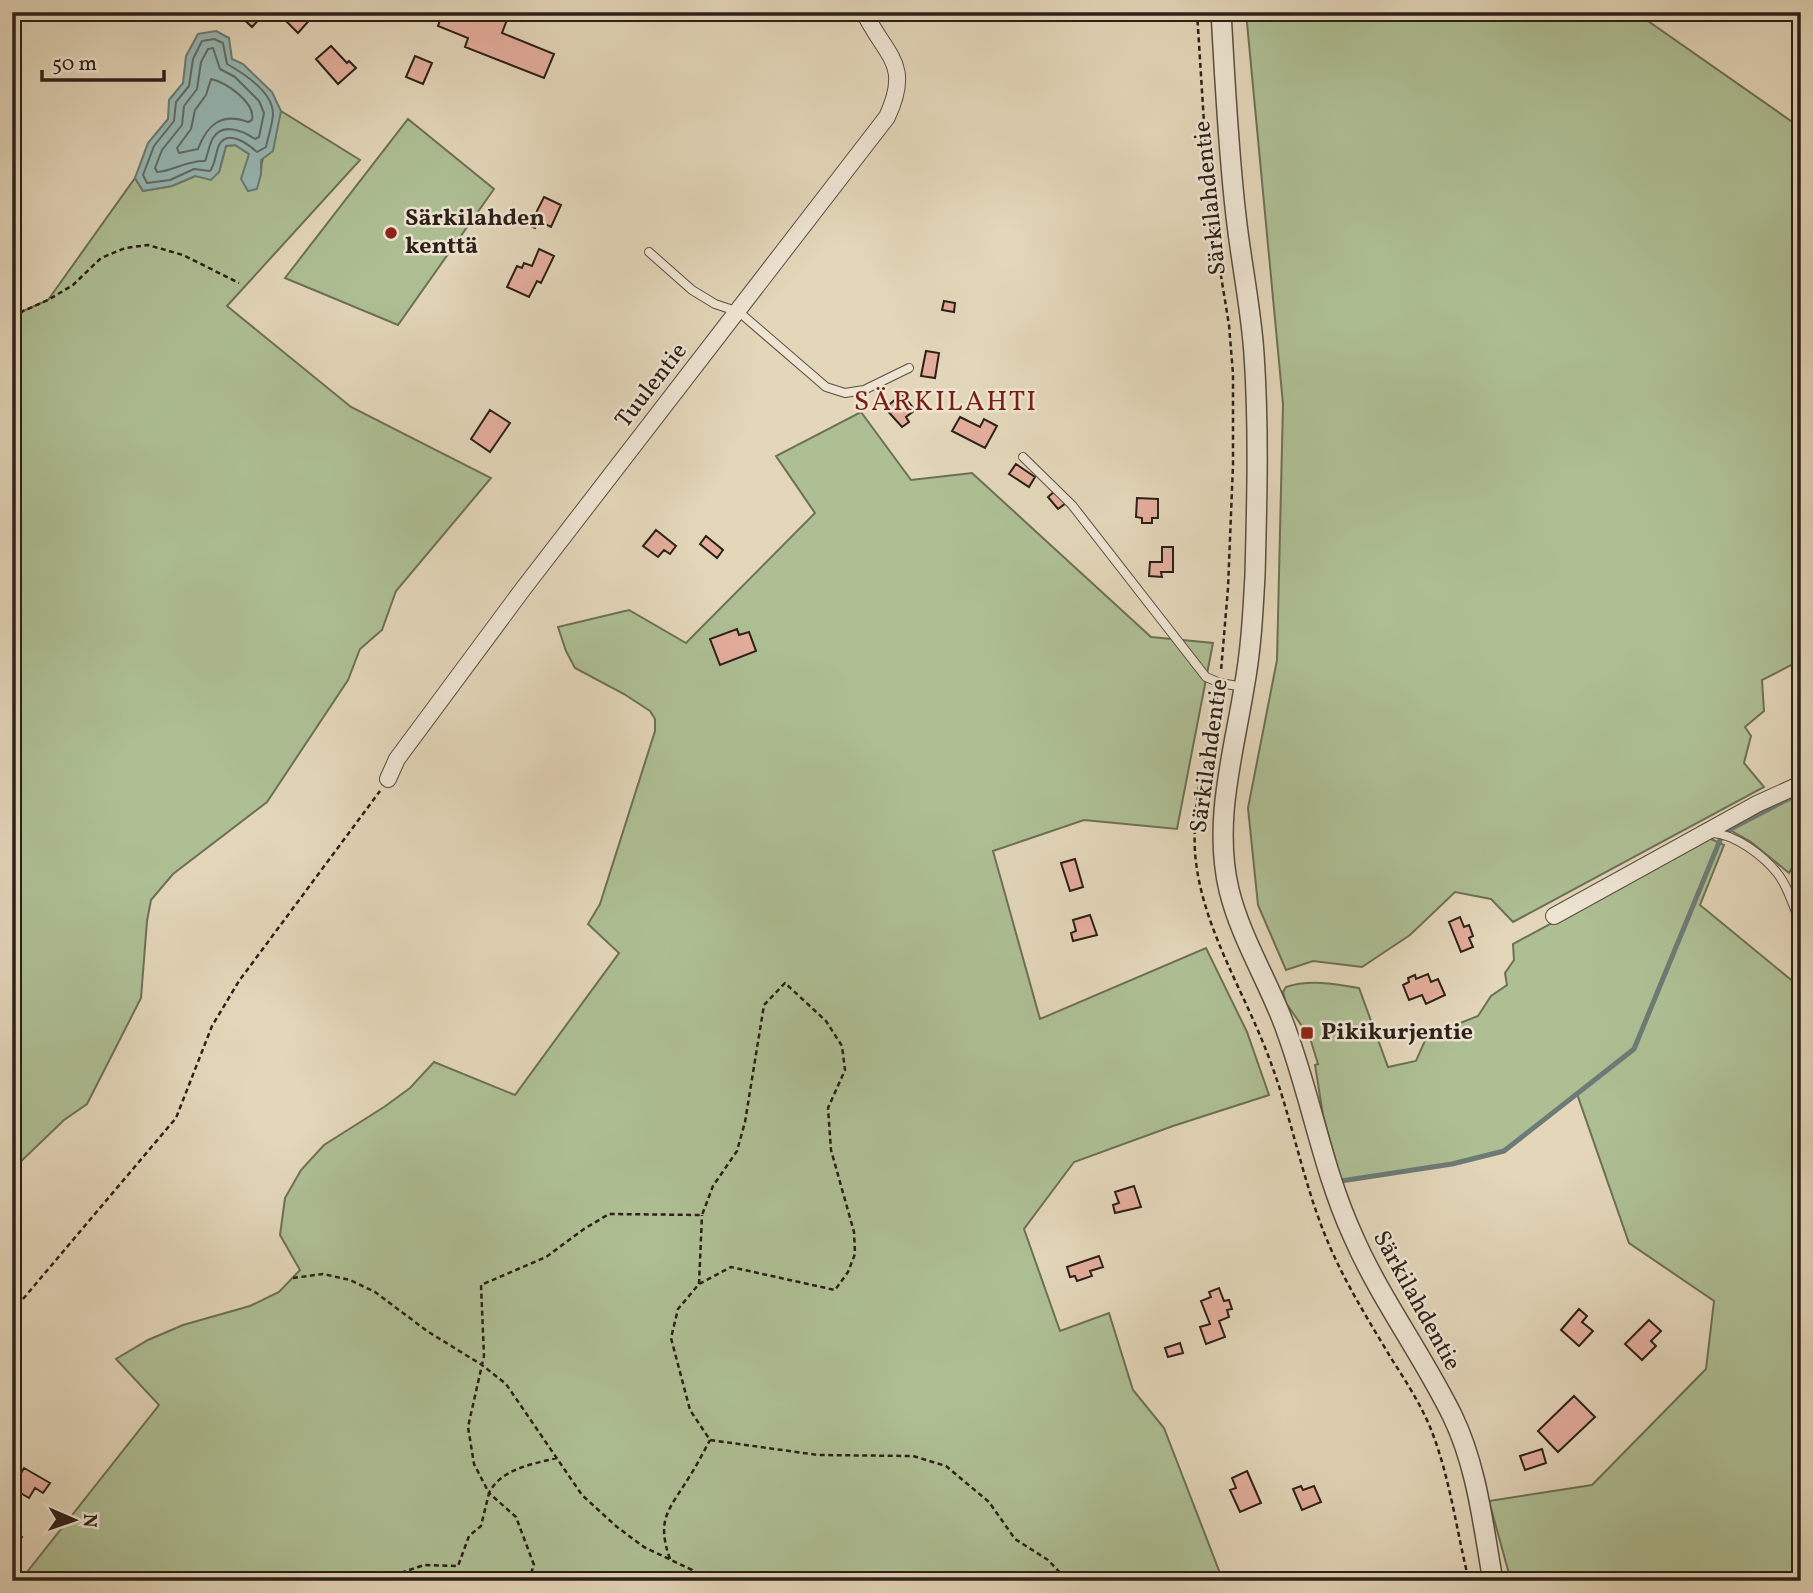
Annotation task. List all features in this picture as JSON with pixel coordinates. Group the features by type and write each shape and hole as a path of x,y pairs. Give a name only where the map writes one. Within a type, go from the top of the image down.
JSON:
{"street":[{"name":"Tuulentie","path":"388,779 397,759 523,589 887,117 898,94 897,75 892,58 864,12"},
{"name":"Särkilahdentie","path":"1221,12 1232,177 1256,382 1255,575 1245,687 1230,762 1223,825 1224,866 1237,918 1281,1016 1299,1066 1333,1187 1350,1230 1378,1286 1453,1416 1465,1447 1477,1493 1493,1581"},
{"path":"1554,916 1757,804 1801,784"}],"lane":[{"path":"649,252 692,290 715,304 739,312 825,387 845,393 864,390 909,368"},
{"path":"1023,457 1072,505 1206,677 1220,683 1245,687"},
{"path":"1706,832 1723,834 1751,849 1777,873 1791,897 1797,915"}],"path":[{"path":"1197,12 1209,202 1233,374 1233,465 1228,588 1220,683 1196,801 1194,826 1198,873 1209,914 1267,1052 1284,1100 1313,1203 1330,1246 1354,1296 1430,1426 1444,1465 1469,1581"},
{"path":"12,316 73,285 100,258 125,248 148,245 183,255 239,283"},
{"path":"12,1312 176,1118 212,1026 239,981 388,779"},
{"path":"699,1284 702,1215 712,1186 737,1151 745,1122 764,1005 785,983 826,1021 842,1046 845,1070 828,1108 831,1150 854,1232 855,1254 848,1272 835,1290 730,1267 699,1284 678,1309 671,1338 690,1410 710,1440 818,1455 913,1456 946,1466 989,1502 1015,1539 1048,1560 1068,1581"},
{"path":"528,1581 534,1565 516,1517 489,1493 474,1464 468,1427 484,1356 481,1285 545,1257 609,1214 702,1215"},
{"path":"293,1278 323,1274 350,1280 375,1292 427,1331 482,1365 506,1384 582,1495 645,1546 692,1570 697,1581"},
{"path":"670,1559 663,1540 666,1515 710,1440"},
{"path":"377,1581 424,1565 458,1566 468,1536 481,1526 489,1493 495,1481 531,1464 557,1458"}],"green space":[{"path":"1246,12 1635,12 1801,128 1801,660 1762,680 1764,711 1745,727 1751,736 1744,763 1764,787 1513,922 1491,899 1455,892 1410,935 1362,967 1313,961 1286,970 1258,905 1248,808 1277,660 1283,404"},
{"path":"281,111 360,160 227,306 351,407 491,478 396,591 382,630 360,649 348,680 267,802 173,874 151,900 141,998 87,1104 64,1120 12,1170 12,316 48,300 135,178 143,191 172,186 195,176 219,172 226,146 235,145 249,154 261,174 265,150"},
{"name":"Särkilahden kenttä","path":"408,119 494,189 398,325 285,278"},
{"path":"861,412 911,480 972,473 1151,637 1213,643 1177,829 1084,820 993,851 1040,1019 1206,948 1247,1032 1269,1095 1074,1162 1024,1229 1060,1331 1109,1313 1133,1390 1164,1428 1223,1581 20,1581 159,1405 116,1359 148,1340 183,1325 250,1306 279,1292 300,1270 280,1235 285,1198 301,1170 324,1145 410,1088 434,1062 515,1095 619,953 588,924 600,904 655,731 655,719 650,711 624,694 575,668 558,627 629,610 686,643 815,513 776,456"},
{"path":"1801,792 1801,859 1796,861 1789,873 1751,842 1730,830"},
{"path":"1709,838 1724,845 1700,905 1801,988 1801,1581 1511,1581 1489,1501 1592,1485 1706,1369 1714,1301 1629,1243 1577,1094 1504,1151 1452,1164 1341,1181 1323,1115 1315,1065 1318,1064 1307,1028 1304,1029 1286,1003 1283,992 1286,987 1304,983 1359,988 1388,1067 1416,1061 1427,1036 1478,1016 1491,996 1507,985 1505,973 1514,960 1513,944"}],"water":[{"path":"216,31 229,38 232,59 243,64 272,92 281,111 273,151 261,160 257,189 248,191 241,179 249,154 235,145 226,146 219,172 211,180 195,176 172,186 143,191 135,178 148,143 168,119 169,100 183,83 186,56 198,34"}],"building":[{"path":"236,12 266,12 252,27"},
{"path":"292,12 312,12 314,15 298,33 285,20"},
{"path":"443,12 495,12 508,17 502,33 554,54 544,78 465,47 468,38 438,26"},
{"path":"331,46 347,63 349,61 356,68 338,84 316,59"},
{"path":"415,56 432,63 423,84 406,77"},
{"path":"544,197 561,205 551,227 539,221 535,228 526,224 530,215 534,217"},
{"path":"539,249 554,256 541,283 537,281 529,297 507,287 517,266 522,268 524,263 532,266"},
{"path":"944,301 955,303 954,312 942,310"},
{"path":"926,351 939,353 935,378 921,376"},
{"path":"902,394 915,410 906,417 909,422 902,427 885,408"},
{"path":"490,410 510,423 490,452 471,439"},
{"path":"960,417 980,427 984,419 997,426 985,448 952,431"},
{"path":"1016,464 1035,477 1029,487 1009,474"},
{"path":"1056,490 1066,503 1058,509 1048,497"},
{"path":"1137,498 1158,499 1158,518 1152,518 1152,523 1142,523 1142,518 1136,517"},
{"path":"656,530 676,546 670,554 664,550 658,557 643,546"},
{"path":"706,536 723,550 717,558 700,544"},
{"path":"1162,547 1173,547 1173,572 1161,572 1162,577 1149,576 1150,562 1162,562"},
{"path":"737,629 739,635 749,632 756,651 720,665 710,639"},
{"path":"1075,859 1083,887 1070,891 1061,863"},
{"path":"1090,915 1097,935 1073,941 1071,933 1076,931 1073,920"},
{"path":"1460,917 1464,927 1469,925 1473,936 1469,938 1473,947 1461,952 1449,922"},
{"path":"1428,974 1431,982 1438,979 1445,995 1426,1004 1422,995 1409,1000 1403,985 1409,982 1408,978 1415,975 1416,979"},
{"path":"1134,1186 1141,1207 1115,1213 1113,1205 1119,1203 1115,1192"},
{"path":"1099,1256 1103,1267 1090,1271 1092,1276 1077,1281 1075,1276 1070,1277 1067,1267"},
{"path":"1219,1288 1224,1301 1229,1300 1232,1309 1227,1310 1229,1317 1219,1321 1225,1337 1206,1344 1200,1327 1210,1324 1201,1301 1211,1297 1209,1292"},
{"path":"1579,1309 1587,1316 1582,1322 1593,1331 1579,1346 1561,1330"},
{"path":"1649,1320 1661,1331 1651,1341 1656,1346 1642,1360 1625,1344"},
{"path":"1180,1343 1183,1353 1168,1357 1165,1348"},
{"path":"1574,1396 1595,1417 1558,1452 1538,1431"},
{"path":"1542,1449 1546,1463 1525,1470 1520,1456"},
{"path":"24,1468 50,1483 43,1493 35,1488 29,1498 12,1488"},
{"path":"1247,1471 1261,1503 1240,1512 1230,1490 1236,1488 1232,1478"},
{"path":"1301,1486 1303,1490 1314,1486 1321,1502 1302,1510 1293,1489"},
{"path":"12,1531 22,1537 12,1552"}],"waterway":[{"path":"1341,1181 1452,1164 1504,1151 1634,1049 1723,833 1792,797"}],"place":[{"name":"Särkilahden kenttä","path":"391,233"},
{"name":"Pikikurjentie","path":"1307,1033"}],"district":[{"name":"SÄRKILAHTI","path":"946,402"}]}
